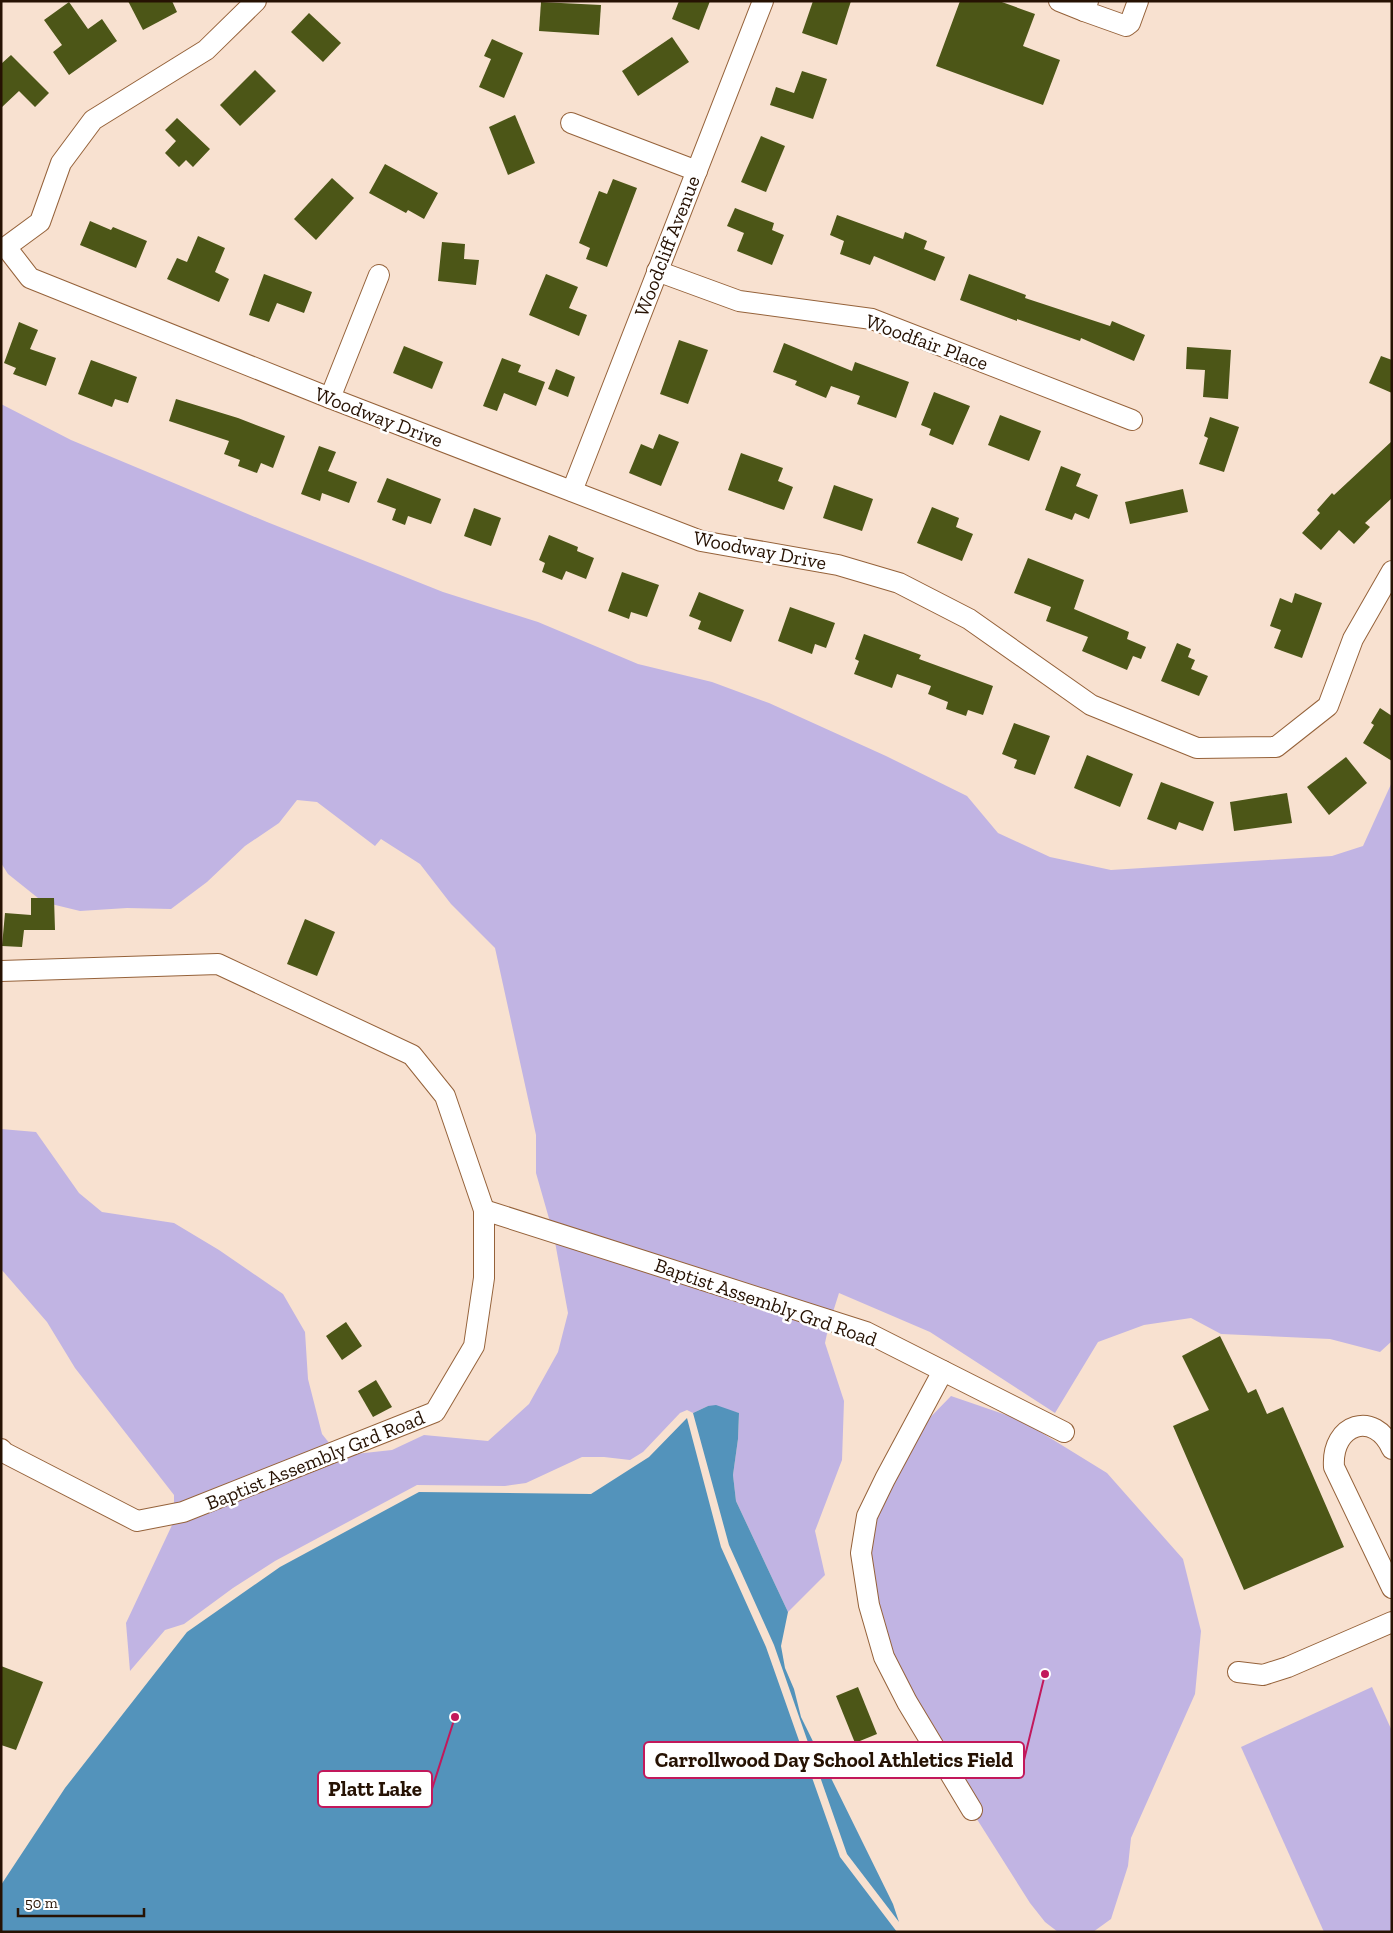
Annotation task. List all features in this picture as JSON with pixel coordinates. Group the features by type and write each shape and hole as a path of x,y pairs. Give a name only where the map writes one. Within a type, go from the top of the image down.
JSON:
{"street":[{"name":"Woodway Drive","path":"256,1 206,50 93,120 61,163 40,222 6,247 30,278 330,398 701,542 838,564 899,583 969,618 1091,705 1197,748 1276,747 1328,706 1354,639 1392,571"},
{"name":"Woodcliff Avenue","path":"572,491 763,1"},
{"path":"1059,1 1086,6 1126,26 1130,23 1138,1"},
{"path":"571,123 696,171"},
{"name":"Woodfair Place","path":"658,271 739,301 872,319 1132,420"},
{"path":"330,398 379,275"},
{"name":"Baptist Assembly Grd Road","path":"1,971 218,964 412,1055 445,1096 484,1210 484,1278 474,1346 435,1412 183,1512 137,1521 5,1453 1,1449"},
{"name":"Baptist Assembly Grd Road","path":"484,1210 866,1332 1064,1432"},
{"path":"943,1371 867,1516 861,1553 869,1605 884,1657 907,1702 972,1810"},
{"path":"1392,1449 1382,1434 1363,1426 1351,1428 1343,1434 1337,1441 1333,1454 1334,1467 1392,1588"},
{"path":"1238,1672 1263,1675 1288,1667 1392,1622"}],"shaded area":[{"path":"1,404 71,440 267,522 443,592 538,622 638,664 712,682 769,703 886,756 967,796 998,833 1050,857 1111,870 1332,856 1363,846 1392,782 1392,1341 1380,1352 1330,1339 1221,1334 1191,1318 1144,1325 1098,1342 1055,1413 930,1332 839,1293 833,1312 550,1222 536,1173 536,1135 495,948 451,904 420,864 381,839 375,846 317,802 297,800 279,823 245,846 207,882 171,909 127,908 80,911 43,902 8,874 1,863"},
{"path":"1,1129 36,1132 79,1193 102,1212 174,1223 219,1250 283,1294 305,1332 308,1379 322,1434 330,1444 174,1505 174,1495 75,1368 47,1322 1,1269"},
{"path":"555,1242 828,1329 825,1343 844,1401 842,1460 815,1531 825,1575 788,1612 736,1501 733,1475 738,1439 739,1413 708,1406 693,1413 687,1410 680,1413 643,1452 630,1460 582,1457 526,1483 505,1486 417,1485 275,1561 233,1588 184,1624 165,1630 130,1671 126,1623 173,1523 355,1454 392,1450 424,1435 488,1441 529,1404 558,1352 568,1313"},
{"path":"951,1396 1021,1420 1107,1473 1183,1559 1201,1631 1195,1694 1131,1838 1128,1866 1111,1919 1093,1932 1058,1932 1045,1922 1030,1903 961,1794 888,1664 863,1536 914,1434"},
{"path":"1372,1687 1392,1731 1392,1932 1324,1932 1241,1747"}],"water":[{"path":"716,1405 739,1413 738,1439 733,1475 736,1501 788,1612 781,1646 785,1668 794,1689 801,1717 893,1904 899,1922 847,1854 774,1645 729,1545 693,1413 708,1406"},
{"path":"687,1418 721,1547 766,1647 840,1857 897,1932 1,1932 1,1885 65,1788 187,1632 280,1567 419,1492 591,1494 649,1457"}],"building":[{"path":"128,1 172,1 177,12 143,30"},
{"path":"679,1 710,1 699,30 672,19"},
{"path":"813,1 851,1 837,45 802,33"},
{"path":"960,1 999,1 1035,14 1023,46 1060,60 1043,105 936,66"},
{"path":"69,2 88,29 102,19 117,41 69,75 53,52 62,45 44,20"},
{"path":"541,2 601,5 599,35 539,31"},
{"path":"309,13 341,43 323,62 291,32"},
{"path":"672,37 689,62 638,96 622,71"},
{"path":"492,39 523,53 504,98 479,87 491,59 484,56"},
{"path":"11,55 49,93 35,107 19,91 1,108 1,64"},
{"path":"255,70 276,91 240,126 220,105"},
{"path":"802,71 827,79 813,119 770,105 776,87 794,93"},
{"path":"515,115 535,163 508,175 489,127"},
{"path":"177,118 210,149 193,167 186,160 179,167 165,153 176,141 165,130"},
{"path":"761,136 785,146 766,192 741,182"},
{"path":"385,164 438,193 424,219 408,210 406,213 369,193"},
{"path":"332,178 354,198 316,240 294,219"},
{"path":"613,179 637,188 607,267 586,259 590,248 579,243 599,191 607,194"},
{"path":"735,208 774,223 772,230 784,235 772,265 737,251 744,233 727,226"},
{"path":"837,215 903,239 905,232 927,241 924,249 945,257 935,281 874,256 870,265 840,254 844,241 830,235"},
{"path":"90,221 111,230 113,227 147,241 136,268 80,245"},
{"path":"198,236 225,248 215,272 229,279 219,302 167,279 177,258 187,262"},
{"path":"442,242 465,244 464,259 479,260 476,285 438,281"},
{"path":"264,274 312,292 304,313 277,303 269,322 249,315"},
{"path":"546,274 578,287 569,308 587,315 579,336 529,315"},
{"path":"969,274 1026,295 1025,298 1110,326 1112,321 1145,335 1134,361 1081,338 1080,341 960,300"},
{"path":"19,322 38,330 30,349 56,358 46,386 13,374 16,368 4,363"},
{"path":"679,340 708,350 688,404 660,394"},
{"path":"784,343 852,371 855,362 909,382 896,418 857,404 860,396 831,386 826,398 795,385 797,381 773,372"},
{"path":"404,346 443,362 432,389 393,373"},
{"path":"1187,347 1231,350 1228,399 1203,397 1205,370 1186,369"},
{"path":"1381,356 1392,360 1392,393 1369,383"},
{"path":"502,358 521,365 518,372 545,382 536,406 504,393 497,411 483,406"},
{"path":"91,360 137,377 128,403 115,399 112,407 78,394"},
{"path":"556,369 575,377 568,397 548,389"},
{"path":"934,392 970,406 953,445 929,435 931,429 921,425"},
{"path":"176,399 238,418 285,436 273,468 261,463 257,473 238,466 240,460 224,454 229,441 169,421"},
{"path":"1000,415 1041,431 1029,461 988,445"},
{"path":"1210,417 1239,427 1224,472 1199,464 1208,438 1204,436"},
{"path":"659,434 679,442 661,486 629,473 641,444 653,449"},
{"path":"1392,441 1392,498 1365,523 1370,527 1354,544 1339,530 1321,550 1302,533 1320,513 1317,510 1332,493 1334,495"},
{"path":"319,446 336,452 328,471 357,482 349,503 322,493 320,501 301,494"},
{"path":"741,453 783,468 778,481 793,487 784,510 728,490"},
{"path":"1061,466 1081,474 1076,486 1098,495 1089,519 1075,513 1072,520 1045,510"},
{"path":"387,478 441,499 431,524 408,516 405,525 392,520 396,509 377,502"},
{"path":"834,485 873,499 862,531 823,518"},
{"path":"1183,489 1188,512 1130,524 1125,502"},
{"path":"932,507 959,518 956,527 973,534 962,561 917,543"},
{"path":"474,508 501,518 491,546 464,536"},
{"path":"549,535 578,547 577,551 594,558 586,579 566,571 562,580 542,572 545,563 539,560"},
{"path":"1028,558 1084,580 1074,609 1129,632 1127,639 1146,647 1141,659 1133,656 1127,670 1082,651 1088,637 1046,621 1051,607 1014,593"},
{"path":"622,572 659,585 647,617 631,612 629,619 608,611"},
{"path":"699,592 744,610 731,642 698,629 701,621 689,616"},
{"path":"1295,593 1322,603 1302,658 1274,648 1281,630 1270,626 1280,598 1292,603"},
{"path":"790,607 835,623 826,648 815,644 812,654 778,641"},
{"path":"864,634 921,655 919,659 993,686 983,715 968,710 966,716 946,709 948,702 928,694 931,686 897,674 892,688 854,674 859,661 855,659"},
{"path":"1177,643 1191,649 1188,657 1195,660 1191,669 1208,676 1199,696 1161,681"},
{"path":"1380,708 1392,716 1392,761 1363,743 1374,725 1371,723"},
{"path":"1014,723 1050,736 1035,775 1014,768 1017,760 1002,754"},
{"path":"1087,755 1133,774 1120,807 1074,788"},
{"path":"1346,757 1367,783 1329,815 1307,787"},
{"path":"1161,782 1214,802 1203,831 1179,822 1176,830 1147,819"},
{"path":"1287,793 1292,823 1234,831 1230,802"},
{"path":"31,898 54,898 55,930 24,930 22,947 2,946 5,913 31,915"},
{"path":"305,919 335,932 317,976 287,964"},
{"path":"346,1322 362,1346 342,1360 326,1336"},
{"path":"1220,1336 1248,1393 1256,1389 1267,1414 1283,1407 1344,1547 1244,1590 1173,1426 1209,1410 1182,1356"},
{"path":"376,1380 392,1407 373,1417 358,1391"},
{"path":"1,1666 43,1682 16,1750 1,1745"},
{"path":"858,1687 877,1734 855,1743 836,1696"}],"place":[{"name":"Carrollwood Day School Athletics Field","path":"1045,1674"},
{"name":"Platt Lake","path":"455,1717"}]}
